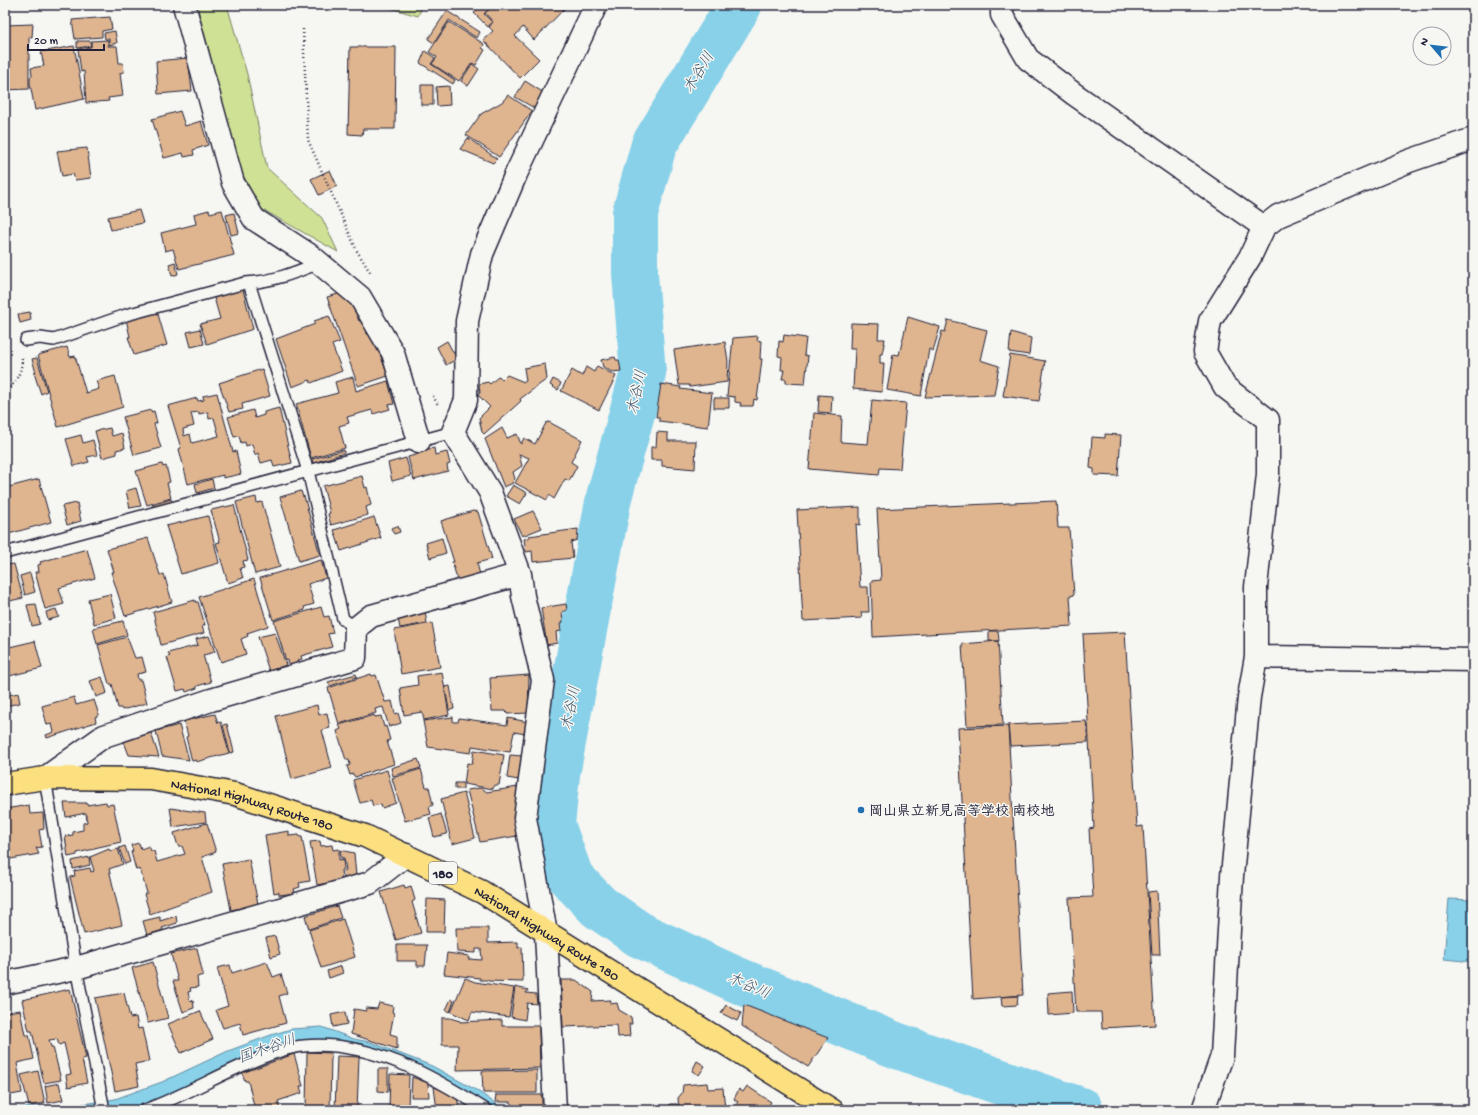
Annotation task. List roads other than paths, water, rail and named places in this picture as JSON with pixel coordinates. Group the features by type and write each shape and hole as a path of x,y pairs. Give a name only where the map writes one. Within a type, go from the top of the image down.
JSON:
{"highway":[{"name":"National Highway Route 180","path":"6,780 45,778 151,779 235,794 365,836 482,892 832,1110"}],"street":[{"path":"184,5 232,183 254,219 319,263 360,297 393,353 419,441"},
{"path":"555,1110 546,933 525,818 543,680 522,596 520,574 490,492 454,432 466,400 467,321 482,254 516,174 596,5"},
{"path":"1002,5 1002,15 1028,59 1074,94 1264,227"},
{"path":"1203,1110 1222,1056 1232,876 1249,697 1256,657 1256,587 1268,474 1268,420 1225,387 1205,352 1210,321 1250,257 1264,227 1278,216 1409,161 1473,139"},
{"path":"45,778 104,736 211,700 355,658 356,628 371,616 520,574"},
{"path":"1256,657 1473,660"},
{"path":"5,983 76,968 370,883 406,855"}],"lane":[{"path":"26,340 40,338 54,340 126,315 249,283 278,279 319,263"},
{"path":"249,283 308,471 343,619 356,628"},
{"path":"5,553 454,432"},
{"path":"45,778 76,968 104,1110"},
{"path":"145,1110 241,1066 302,1046 327,1045 343,1046 399,1063 447,1086 486,1110"}],"water":[{"path":"1449,899 1473,900 1473,962 1444,959"},
{"name":"国木谷川","path":"322,1027 354,1039 370,1042 432,1066 476,1090 505,1110 492,1110 469,1094 420,1068 303,1043 133,1110 5,1110 5,1108 70,1106 115,1099 162,1082 228,1051 271,1035 291,1029"}],"waterway":[{"name":"木谷川","path":"739,5 654,145 635,213 635,274 643,373 609,497 557,774 552,825 571,878 599,907 640,935 735,979 895,1045 1080,1110"}],"place":[{"name":"岡山県立新見高等学校 南校地","path":"861,810"}]}
